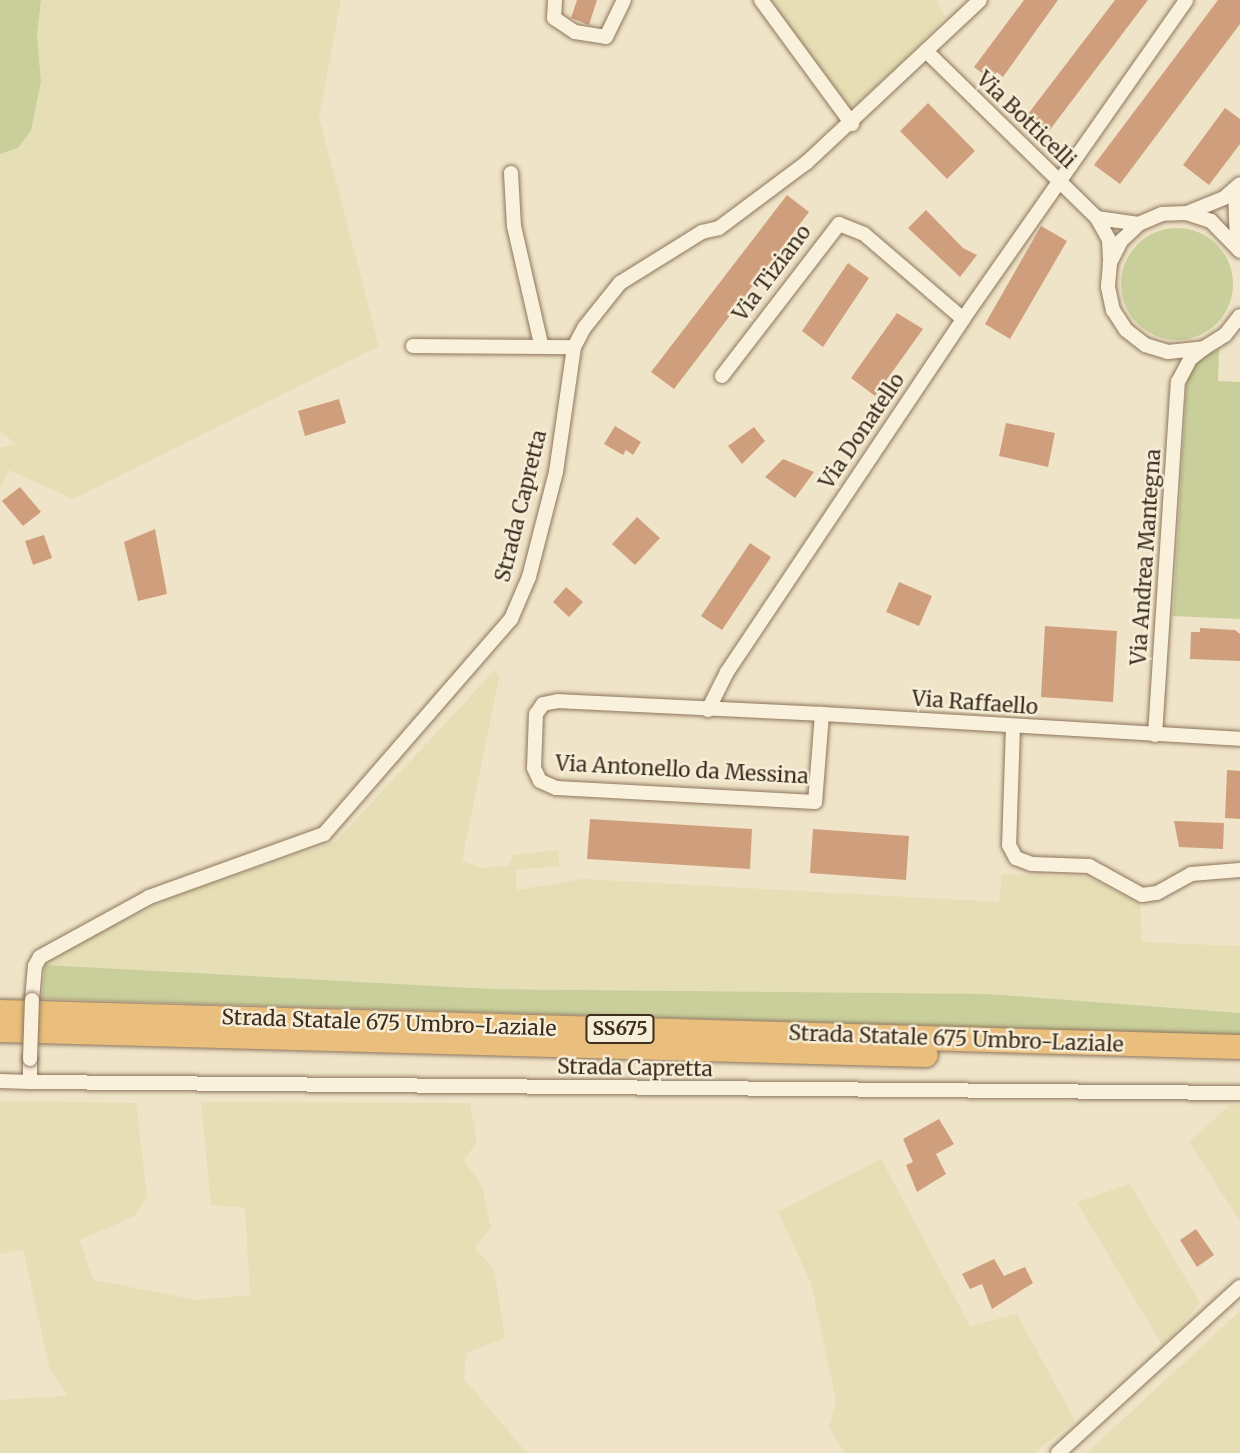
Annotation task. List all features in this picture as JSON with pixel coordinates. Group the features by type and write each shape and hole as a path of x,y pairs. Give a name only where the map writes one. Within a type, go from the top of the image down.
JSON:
{"highway":[{"name":"Strada Statale 675 Umbro-Laziale","path":"0,1012 1240,1047"},
{"name":"Strada Statale 675 Umbro-Laziale","path":"0,1030 1240,1064"}],"street":[{"path":"555,0 554,18 575,32 606,37 624,0"},
{"path":"761,0 852,124"},
{"name":"Strada Capretta","path":"30,1082 34,966 40,957 149,897 324,834 494,643 529,577 556,472 574,347 620,282 702,232 719,228 852,124 980,0"},
{"name":"Via Donatello","path":"708,710 727,672 963,319 1186,0"},
{"name":"Via Botticelli","path":"926,51 1097,218 1109,240 1108,287 1119,321 1135,338 1156,349"},
{"path":"511,173 514,226 541,344"},
{"path":"1110,263 1121,241 1139,224 1162,214 1187,213 1238,187 1239,248"},
{"path":"1187,213 1221,228 1239,248"},
{"path":"1097,218 1139,224"},
{"name":"Via Tiziano","path":"722,376 839,224 864,234 963,319"},
{"path":"1178,382 1185,366 1204,348 1225,335 1240,316"},
{"path":"413,346 541,344 574,347"},
{"path":"1156,349 1180,353 1204,348"},
{"path":"1156,349 1178,382"},
{"name":"Via Andrea Mantegna","path":"1155,735 1178,382"},
{"name":"Via Antonello da Messina","path":"708,710 558,701 543,704 536,715 534,768 540,781 556,788 815,802 822,714"},
{"name":"Via Raffaello","path":"708,710 822,714 1240,740"},
{"path":"1013,727 1009,845 1016,858 1032,864 1089,866 1142,895 1157,893 1191,874 1240,870"},
{"name":"Strada Capretta","path":"0,1081 1240,1093"},
{"path":"1058,1453 1240,1287"}],"shaded area":[{"path":"41,0 341,0 319,117 379,346 73,499 9,470 0,489 0,448 16,444 0,431 0,154 18,148 41,81 37,35"},
{"path":"770,0 937,0 945,17 902,62 853,106 846,107"},
{"path":"495,670 499,677 462,861 480,868 509,866 513,855 558,850 559,866 515,870 517,890 582,879 999,902 1002,874 1087,877 1140,904 1142,942 1240,946 1240,1013 989,994 492,989 45,965 82,941 174,896 335,842"},
{"path":"0,1101 136,1103 147,1196 135,1216 80,1240 93,1280 197,1300 250,1295 245,1208 211,1205 201,1102 470,1103 477,1142 464,1160 482,1187 491,1228 474,1248 494,1269 505,1338 466,1353 464,1379 527,1453 0,1453 0,1400 68,1396 50,1370 23,1249 0,1254"},
{"path":"1230,1105 1240,1105 1240,1221 1189,1142"},
{"path":"881,1159 970,1326 1017,1314 1075,1421 1034,1453 845,1453 829,1427 836,1400 811,1283 778,1212"},
{"path":"1130,1184 1200,1303 1163,1346 1077,1202"},
{"path":"1240,1311 1240,1453 1087,1453"}],"green space":[{"path":"0,0 41,0 37,35 41,81 31,130 18,148 0,154"},
{"path":"1177,228 1199,232 1217,244 1229,262 1233,284 1229,306 1217,324 1199,336 1177,340 1155,336 1137,324 1125,306 1121,284 1125,262 1137,244 1155,232"},
{"path":"1219,349 1218,381 1240,382 1240,619 1173,616 1187,378 1199,359"},
{"path":"45,965 492,989 989,994 1240,1013 1240,1035 42,999"}],"building":[{"path":"577,0 597,0 589,25 571,18"},
{"path":"1024,0 1058,0 1003,77 997,72 991,80 974,67"},
{"path":"1115,0 1148,0 1049,131 1028,114"},
{"path":"1218,0 1240,0 1240,24 1120,184 1094,165"},
{"path":"928,103 975,151 947,179 900,131"},
{"path":"1225,108 1240,119 1240,144 1209,185 1183,165"},
{"path":"787,195 809,212 674,389 651,372"},
{"path":"926,210 963,248 977,255 960,277 908,228"},
{"path":"1041,226 1067,241 1010,339 985,324"},
{"path":"848,263 869,278 823,347 802,331"},
{"path":"897,313 923,329 875,396 851,378"},
{"path":"339,399 346,423 305,436 298,411"},
{"path":"1006,423 1055,433 1048,467 999,456"},
{"path":"615,426 641,442 633,455 626,450 623,455 604,444"},
{"path":"754,427 765,441 742,464 728,446"},
{"path":"783,459 814,472 795,498 765,477"},
{"path":"20,487 41,512 23,526 2,501"},
{"path":"637,517 660,538 635,565 612,544"},
{"path":"155,529 167,594 138,601 124,542"},
{"path":"44,535 52,558 33,565 25,541"},
{"path":"750,543 771,557 722,630 701,616"},
{"path":"899,582 932,596 919,626 886,612"},
{"path":"566,587 583,602 569,617 553,602"},
{"path":"1045,626 1117,631 1113,702 1041,697"},
{"path":"1200,628 1235,630 1240,634 1240,661 1190,659 1191,632 1200,632"},
{"path":"1227,770 1240,771 1240,819 1225,818"},
{"path":"590,819 752,829 750,869 587,859"},
{"path":"1174,821 1224,823 1223,849 1179,847"},
{"path":"813,829 909,836 906,880 810,873"},
{"path":"939,1119 954,1144 936,1154 946,1174 917,1192 906,1165 913,1162 903,1139"},
{"path":"1196,1229 1214,1255 1197,1267 1180,1240"},
{"path":"994,1259 1004,1276 1025,1267 1033,1283 992,1309 982,1284 970,1289 962,1274"}]}
